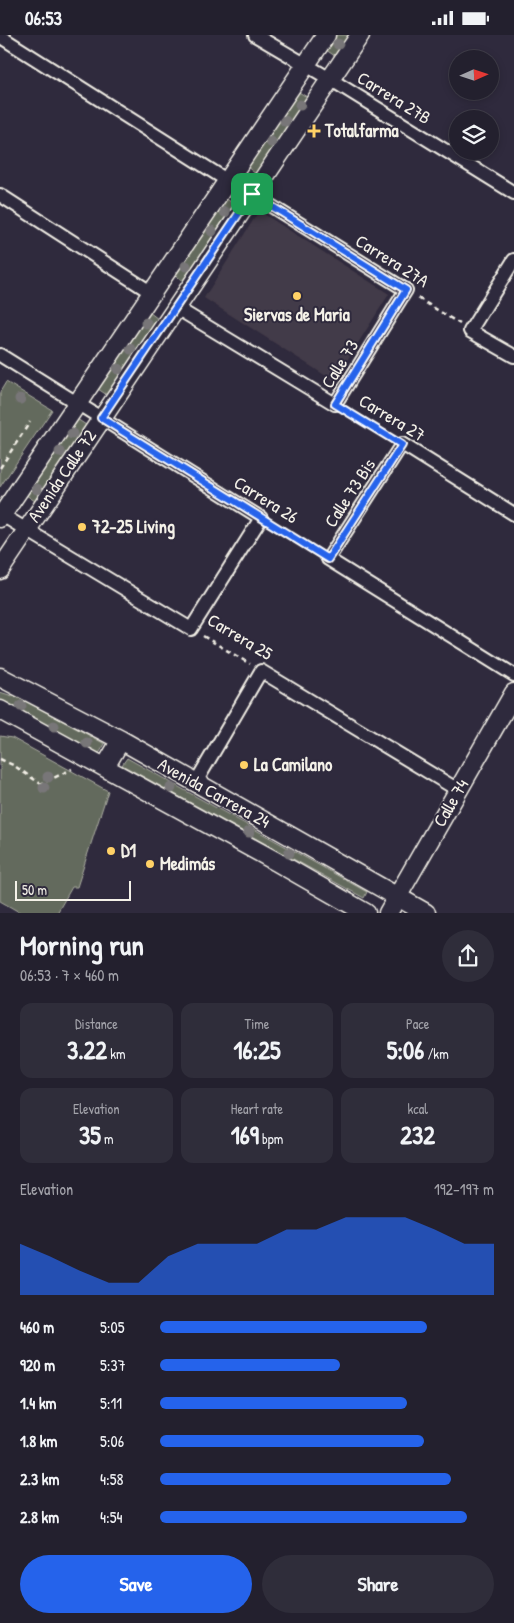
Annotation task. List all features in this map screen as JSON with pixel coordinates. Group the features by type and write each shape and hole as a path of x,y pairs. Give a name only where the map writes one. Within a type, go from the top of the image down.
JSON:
{"main road":[{"name":"Avenida Calle 72","path":"1,516 326,35"},
{"name":"Avenida Calle 72","path":"0,570 175,307 360,35"},
{"name":"Avenida Carrera 24","path":"0,677 196,782 426,913"},
{"name":"Calle 74","path":"388,913 458,790 509,714 514,693"},
{"name":"Avenida Carrera 24","path":"0,710 366,913"},
{"path":"105,767 121,741"}],"street":[{"name":"Carrera 27B","path":"255,35 514,193"},
{"path":"1,37 228,181"},
{"name":"Carrera 27A","path":"252,194 406,290"},
{"path":"0,195 152,293"},
{"path":"514,260 470,331 514,356"},
{"name":"Calle 73","path":"335,404 406,290"},
{"name":"Carrera 27","path":"175,307 335,404"},
{"name":"Carrera 26","path":"0,355 261,518"},
{"name":"Carrera 27","path":"402,445 514,514"},
{"name":"Calle 73 Bis","path":"328,559 402,445"},
{"name":"Carrera 25","path":"1,516 27,529 191,629"},
{"path":"191,629 261,518"},
{"path":"328,559 514,675"},
{"path":"196,782 261,671"},
{"name":"Carrera 25","path":"261,671 458,790"}],"path":[{"name":"Carrera 27A","path":"406,290 470,331"},
{"name":"Carrera 27","path":"335,404 402,445"},
{"path":"0,467 30,422"},
{"name":"Carrera 26","path":"261,518 328,559"},
{"name":"Carrera 25","path":"191,629 261,671"},
{"path":"0,759 13,765 41,784 79,765"}],"shaded area":[{"name":"Siervas de Maria","path":"259,211 389,294 334,381 204,298"}],"green space":[{"path":"336,35 350,35 335,56 326,50"},
{"path":"297,91 307,97 256,174 247,167"},
{"path":"225,198 234,204 183,281 174,274"},
{"path":"149,312 158,319 107,395 98,389"},
{"path":"6,382 52,410 0,487 0,392"},
{"path":"77,419 86,425 35,501 26,495"},
{"path":"0,692 22,699 105,744 98,755 0,702"},
{"path":"0,736 12,738 108,791 77,887 72,887 57,913 21,913 0,901"},
{"path":"127,758 367,892 364,898 122,765"}],"place":[{"name":"Totalfarma","path":"314,131"},
{"name":"Siervas de Maria","path":"297,296"},
{"name":"72-25 Living","path":"82,527"},
{"name":"La Camilano","path":"244,765"},
{"name":"D1","path":"111,851"},
{"name":"Medimás","path":"150,864"}],"route":[{"path":"252,194 406,290 335,404 402,445 328,559 101,418 252,194"}]}
